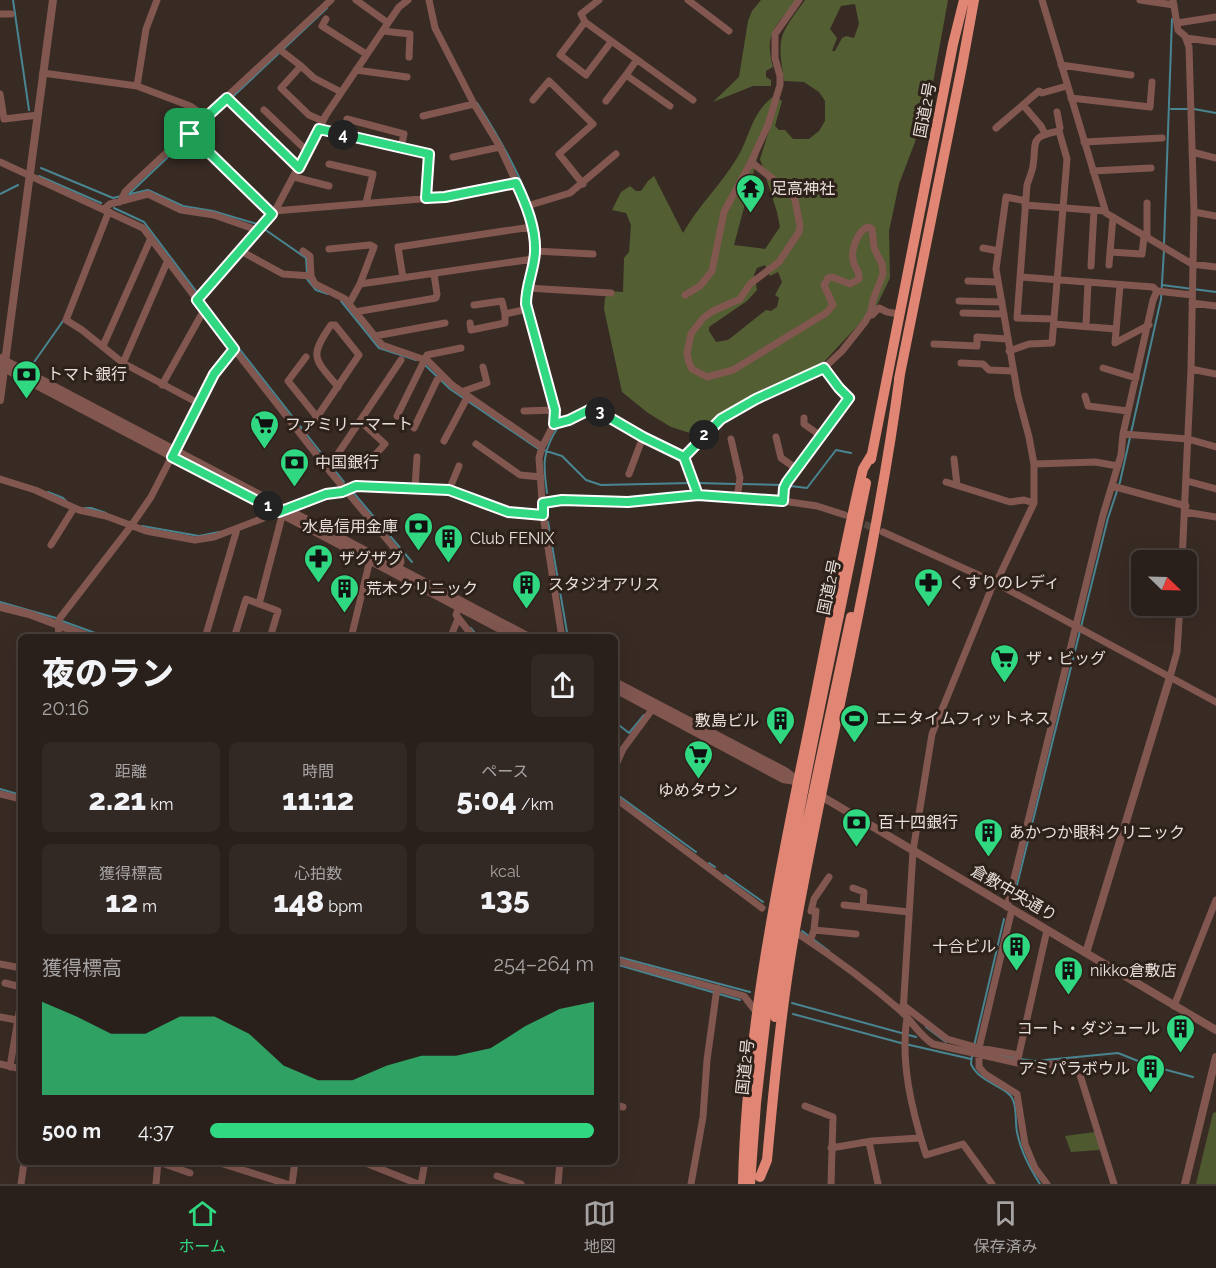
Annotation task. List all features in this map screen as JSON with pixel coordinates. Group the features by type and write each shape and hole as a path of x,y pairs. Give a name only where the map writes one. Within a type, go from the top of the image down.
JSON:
{"highway":[{"path":"953,44 957,0"},
{"name":"国道2号","path":"750,1184 766,1015 790,855 953,44 964,0"},
{"name":"国道2号","path":"760,1181 765,1104 766,1015 851,617 974,0"},
{"path":"962,66 972,40 980,0"},
{"path":"760,1181 767,1160 786,988 820,796 884,486 900,374"},
{"path":"743,1184 747,1100 766,1015 763,969 798,782 854,508 863,469 872,454"}],"street":[{"path":"0,400 2,363 53,0"},
{"path":"136,86 146,29 157,0"},
{"path":"198,404 123,363 66,320 110,204 121,198 206,117 228,100 331,0"},
{"path":"356,0 388,23"},
{"path":"199,298 273,212 323,121 399,7 408,0"},
{"path":"429,0 435,28 529,205 537,253 529,288 528,309 555,410 554,424 541,449 541,477 543,515 561,634"},
{"path":"599,0 581,14 585,22 693,100"},
{"path":"688,0 729,31"},
{"path":"685,296 700,286 712,271 724,212 768,125 781,81 775,58 775,34 799,0"},
{"path":"1042,0 1105,211 1113,218 1192,264 1216,267"},
{"path":"1140,0 1174,3 1178,30 1186,38 1189,47 1194,212 1191,369 1183,550"},
{"path":"0,14 11,14"},
{"path":"1177,23 1216,17"},
{"path":"326,19 322,26 366,54"},
{"path":"585,22 560,56 586,75 611,42"},
{"path":"383,31 410,34 409,57"},
{"path":"1186,38 1216,42"},
{"path":"281,50 314,78 341,93"},
{"path":"606,101 636,61"},
{"path":"1061,65 1131,75"},
{"path":"301,66 281,88 309,115 323,121"},
{"path":"356,70 407,77"},
{"path":"43,73 136,86 190,106 206,117"},
{"path":"626,75 670,106"},
{"path":"533,100 549,81 593,124 560,153 583,184"},
{"path":"1071,98 1150,106 1152,82"},
{"path":"996,128 1039,91 1042,93 1067,86"},
{"path":"0,94 4,119 38,115"},
{"path":"228,100 299,168"},
{"path":"423,116 474,104"},
{"path":"1023,105 1045,134"},
{"path":"264,110 308,151"},
{"path":"1009,351 1029,344 1052,343 1067,159 1059,131 1057,112"},
{"path":"347,119 404,134 401,148"},
{"path":"319,129 429,154 426,198"},
{"path":"1059,131 1045,134 1037,140 1033,147 1033,166 1027,185 1017,318 1116,328"},
{"path":"190,134 273,212 445,197 516,183"},
{"path":"1084,142 1162,138"},
{"path":"453,157 500,147"},
{"path":"1192,152 1216,158"},
{"path":"529,205 570,192 583,184 616,154"},
{"path":"0,162 143,228 199,298 204,310 234,349 400,555 401,562 396,570"},
{"path":"684,457 721,419 756,399 824,368 842,351 869,315 883,274 882,264 874,248 872,230 869,227 865,228 860,232 852,256 853,263 860,274 859,279 850,284 832,277 825,281 825,291 833,305 826,313 733,370 707,377 692,369 689,363 688,343 697,326 713,311 740,299 750,284 779,262 799,232 795,200 790,192 751,162"},
{"path":"329,164 373,174 366,203"},
{"path":"1093,171 1151,168"},
{"path":"294,177 329,186"},
{"path":"121,198 148,194 181,210 214,215 259,227"},
{"path":"992,1184 963,1144 926,1155 920,1138 905,1065 904,1039 913,851 932,734 995,582 1034,503 1034,464 1009,351 996,269 1006,197 1026,203 1105,211"},
{"path":"1110,252 1142,254 1147,203"},
{"path":"1091,266 1095,210"},
{"path":"1194,212 1216,216"},
{"path":"1109,265 1113,218"},
{"path":"403,278 398,247 531,227"},
{"path":"103,346 151,238"},
{"path":"329,249 370,245 374,247 360,284 349,304"},
{"path":"983,248 998,251"},
{"path":"239,250 283,274 308,276"},
{"path":"303,250 309,256 308,276 315,284 341,295 386,347 423,362 465,397 541,449"},
{"path":"360,284 434,274 537,253 593,254"},
{"path":"123,363 168,260"},
{"path":"355,312 436,298 434,274"},
{"path":"1021,277 1153,287 1157,291 1192,291"},
{"path":"968,281 998,282"},
{"path":"1086,326 1088,282"},
{"path":"1120,285 1115,343 1149,325"},
{"path":"529,288 611,293"},
{"path":"1047,1184 1035,1168 1025,1144 1017,1094 985,1074 979,1067 975,1051 1079,629 1118,466 1153,300 1157,291"},
{"path":"470,323 471,330 505,323 502,301 474,305"},
{"path":"958,301 1002,302"},
{"path":"1192,303 1216,306"},
{"path":"869,315 879,308 899,314"},
{"path":"505,314 528,309"},
{"path":"162,385 204,310"},
{"path":"963,312 1004,314"},
{"path":"375,336 445,323"},
{"path":"304,434 338,387 359,355 335,325 331,325 318,344 317,362 338,387"},
{"path":"934,344 977,346 977,337 1007,339"},
{"path":"397,416 427,355 461,348"},
{"path":"59,634 60,618 133,524 151,497 214,374 234,349"},
{"path":"306,357 288,381 317,417"},
{"path":"329,466 401,360"},
{"path":"2,363 370,560 396,570"},
{"path":"961,363 983,364 989,370 1013,371"},
{"path":"444,441 465,397 487,383 483,367"},
{"path":"783,501 785,485 849,398 824,368"},
{"path":"1103,368 1136,378"},
{"path":"1191,369 1216,374"},
{"path":"414,428 440,378"},
{"path":"1085,396 1088,406 1128,411"},
{"path":"554,424 569,420 593,408 643,437 684,457 698,495"},
{"path":"524,411 555,410"},
{"path":"804,418 804,424 820,436"},
{"path":"360,421 384,444 375,454"},
{"path":"1124,434 1188,439 1216,447"},
{"path":"776,436 781,458 797,469"},
{"path":"629,474 643,437"},
{"path":"731,439 739,484 737,498"},
{"path":"476,444 520,475 541,477"},
{"path":"415,488 416,459 426,465"},
{"path":"954,459 957,485"},
{"path":"1034,464 1095,462 1118,466"},
{"path":"449,490 459,466"},
{"path":"0,479 35,490 74,508 195,540 214,537 326,494 342,492 356,486 449,490 508,512 543,515"},
{"path":"1186,481 1216,489"},
{"path":"946,482 1010,502 1024,500 1034,503"},
{"path":"1112,486 1216,517"},
{"path":"543,503 562,500 628,502 698,495 783,501 817,506 845,515"},
{"path":"51,545 74,508"},
{"path":"283,512 523,634"},
{"path":"259,604 283,512"},
{"path":"206,634 237,529"},
{"path":"883,532 995,582 1216,702"},
{"path":"352,634 370,560"},
{"path":"235,634 246,599 278,611 271,634"},
{"path":"460,603 456,613 458,619 471,634"},
{"path":"460,603 511,634"},
{"path":"0,607 83,634"},
{"path":"1086,953 1177,652 1179,616"},
{"path":"452,634 458,619"},
{"path":"618,684 654,706"},
{"path":"618,690 654,706"},
{"path":"618,760 623,749 654,706"},
{"name":"倉敷中央通り","path":"654,706 782,769 820,796 1216,1030"},
{"path":"0,794 18,798"},
{"path":"618,800 762,908"},
{"path":"812,937 816,911 811,911 814,899 829,877"},
{"path":"853,888 864,892 863,907"},
{"path":"1174,1006 1216,900"},
{"path":"844,905 909,912"},
{"path":"1018,1059 1047,930"},
{"path":"800,935 812,937 856,934"},
{"path":"812,937 904,1012 962,1047 1018,1059 1031,1066 1076,1062 1114,1184"},
{"path":"618,961 716,991 744,996 766,1015"},
{"path":"0,964 18,967"},
{"path":"4,983 18,986"},
{"path":"691,1184 703,1117 716,991"},
{"path":"904,1012 928,1040 942,1047 962,1047"},
{"path":"10,1064 18,1016"},
{"path":"0,1017 17,1020"},
{"path":"1185,1184 1213,1086 1216,1058"},
{"path":"0,1064 10,1064 18,1068"},
{"path":"805,1106 833,1117 831,1184"},
{"path":"831,1148 920,1138"},
{"path":"869,1142 878,1184"},
{"path":"21,1184 24,1165"},
{"path":"156,1184 159,1165"},
{"path":"167,1165 190,1173"},
{"path":"226,1165 288,1184"},
{"path":"292,1184 295,1165"},
{"path":"371,1165 421,1183 424,1165"},
{"path":"558,1184 560,1165"},
{"path":"497,1176 521,1184"}],"green space":[{"path":"761,0 796,0 778,23 771,37 770,55 773,67 766,71 766,77 771,80 771,86 753,86 713,102 739,77 748,21 752,11"},
{"path":"805,0 948,0 927,116 922,118 899,184 889,231 890,278 877,305 820,366 711,422 696,435 671,427 648,413 622,392 604,309 605,298 610,291 623,292 624,258 629,252 631,225 626,213 612,210 621,192 630,186 636,191 641,191 654,176 683,233 737,158 755,117 774,96 734,245 765,249 780,227 760,159 779,99 782,101 775,126 779,130 785,130 793,139 809,139 819,131 825,121 825,101 819,92 804,82 784,81 782,37","holes":["855,4 859,24 854,38 846,36 842,38 835,51 832,51 837,38 830,29 841,6","765,265 770,276 778,272 782,282 775,295 779,298 777,307 771,311 766,310 728,340 716,342 709,327 747,301 757,290 754,275 757,268"]},
{"path":"1216,1112 1216,1184 1196,1184 1213,1113"},
{"path":"1095,1132 1100,1150 1071,1152 1065,1136"}],"waterway":[{"path":"13,0 29,110"},
{"path":"193,134 327,8"},
{"path":"1164,244 1172,19"},
{"path":"477,103 519,177 535,220 539,239 539,256 533,274"},
{"path":"1171,109 1189,109"},
{"path":"1194,109 1216,113"},
{"path":"130,193 189,137"},
{"path":"41,168 113,198 148,190 183,206 213,211 257,224 306,258 307,273"},
{"path":"39,176 101,203"},
{"path":"0,194 18,185"},
{"path":"114,208 144,222 303,430"},
{"path":"1014,897 1108,518 1120,482 1161,299 1164,250"},
{"path":"307,279 316,290 328,294"},
{"path":"1162,285 1216,292"},
{"path":"530,294 532,309"},
{"path":"341,301 379,348 416,360"},
{"path":"32,365 63,321"},
{"path":"424,364 450,389 537,448 562,456 586,480 601,485 691,483"},
{"path":"547,367 561,419"},
{"path":"547,493 546,451 558,427"},
{"path":"307,435 344,482"},
{"path":"742,484 807,488 836,450 851,453"},
{"path":"697,483 736,484"},
{"path":"352,491 412,562"},
{"path":"48,492 66,501"},
{"path":"85,508 106,513"},
{"path":"548,522 567,634"},
{"path":"142,526 199,536 219,532"},
{"path":"0,602 56,618"},
{"path":"62,621 98,634"},
{"path":"471,628 476,634"},
{"path":"618,724 629,733 644,715"},
{"path":"0,789 18,794"},
{"path":"618,795 696,852"},
{"path":"709,863 715,867"},
{"path":"725,875 763,902"},
{"path":"974,1046 1004,919"},
{"path":"802,931 829,951"},
{"path":"618,957 750,992"},
{"path":"618,965 740,1000"},
{"path":"792,1003 916,1037"},
{"path":"793,1014 971,1059"},
{"path":"926,1027 946,1042"},
{"path":"991,1053 1015,1058"},
{"path":"1020,1059 1035,1061 1118,1053 1148,1065 1193,1077"},
{"path":"972,1055 971,1064 975,1071 1006,1091 1013,1100 1021,1146 1040,1184"}],"tunnel":[{"path":"855,520 878,530"}],"place":[{"name":"足高神社","path":"750,214"},
{"name":"トマト銀行","path":"26,400"},
{"name":"ファミリーマート","path":"264,450"},
{"name":"中国銀行","path":"294,488"},
{"name":"水島信用金庫","path":"419,552"},
{"name":"Club FENIX","path":"449,564"},
{"name":"ザグザグ","path":"318,584"},
{"name":"くすりのレディ","path":"928,608"},
{"name":"スタジオアリス","path":"527,610"},
{"name":"荒木クリニック","path":"345,614"},
{"name":"ザ・ビッグ","path":"1005,684"},
{"name":"エニタイムフィットネス","path":"855,744"},
{"name":"敷島ビル","path":"780,746"},
{"name":"ゆめタウン","path":"698,780"},
{"name":"百十四銀行","path":"857,848"},
{"name":"あかつか眼科クリニック","path":"988,858"},
{"name":"十合ビル","path":"1017,972"},
{"name":"nikko倉敷店","path":"1069,996"},
{"name":"コート・ダジュール","path":"1181,1054"},
{"name":"アミパラボウル","path":"1151,1094"}],"route":[{"path":"190,134 227,98 299,168 319,129 429,154 426,198 445,197 516,183 527,206 535,251 526,288 526,304 555,410 554,424 569,420 593,408 667,450 684,457 687,464 698,495 783,501 787,482 849,398 824,368 756,399 721,419 684,457 698,495 628,502 562,500 543,503 543,515 508,512 449,490 356,486 342,492 326,494 279,512 172,457 214,374 234,349 197,300 272,214 190,134"}]}
